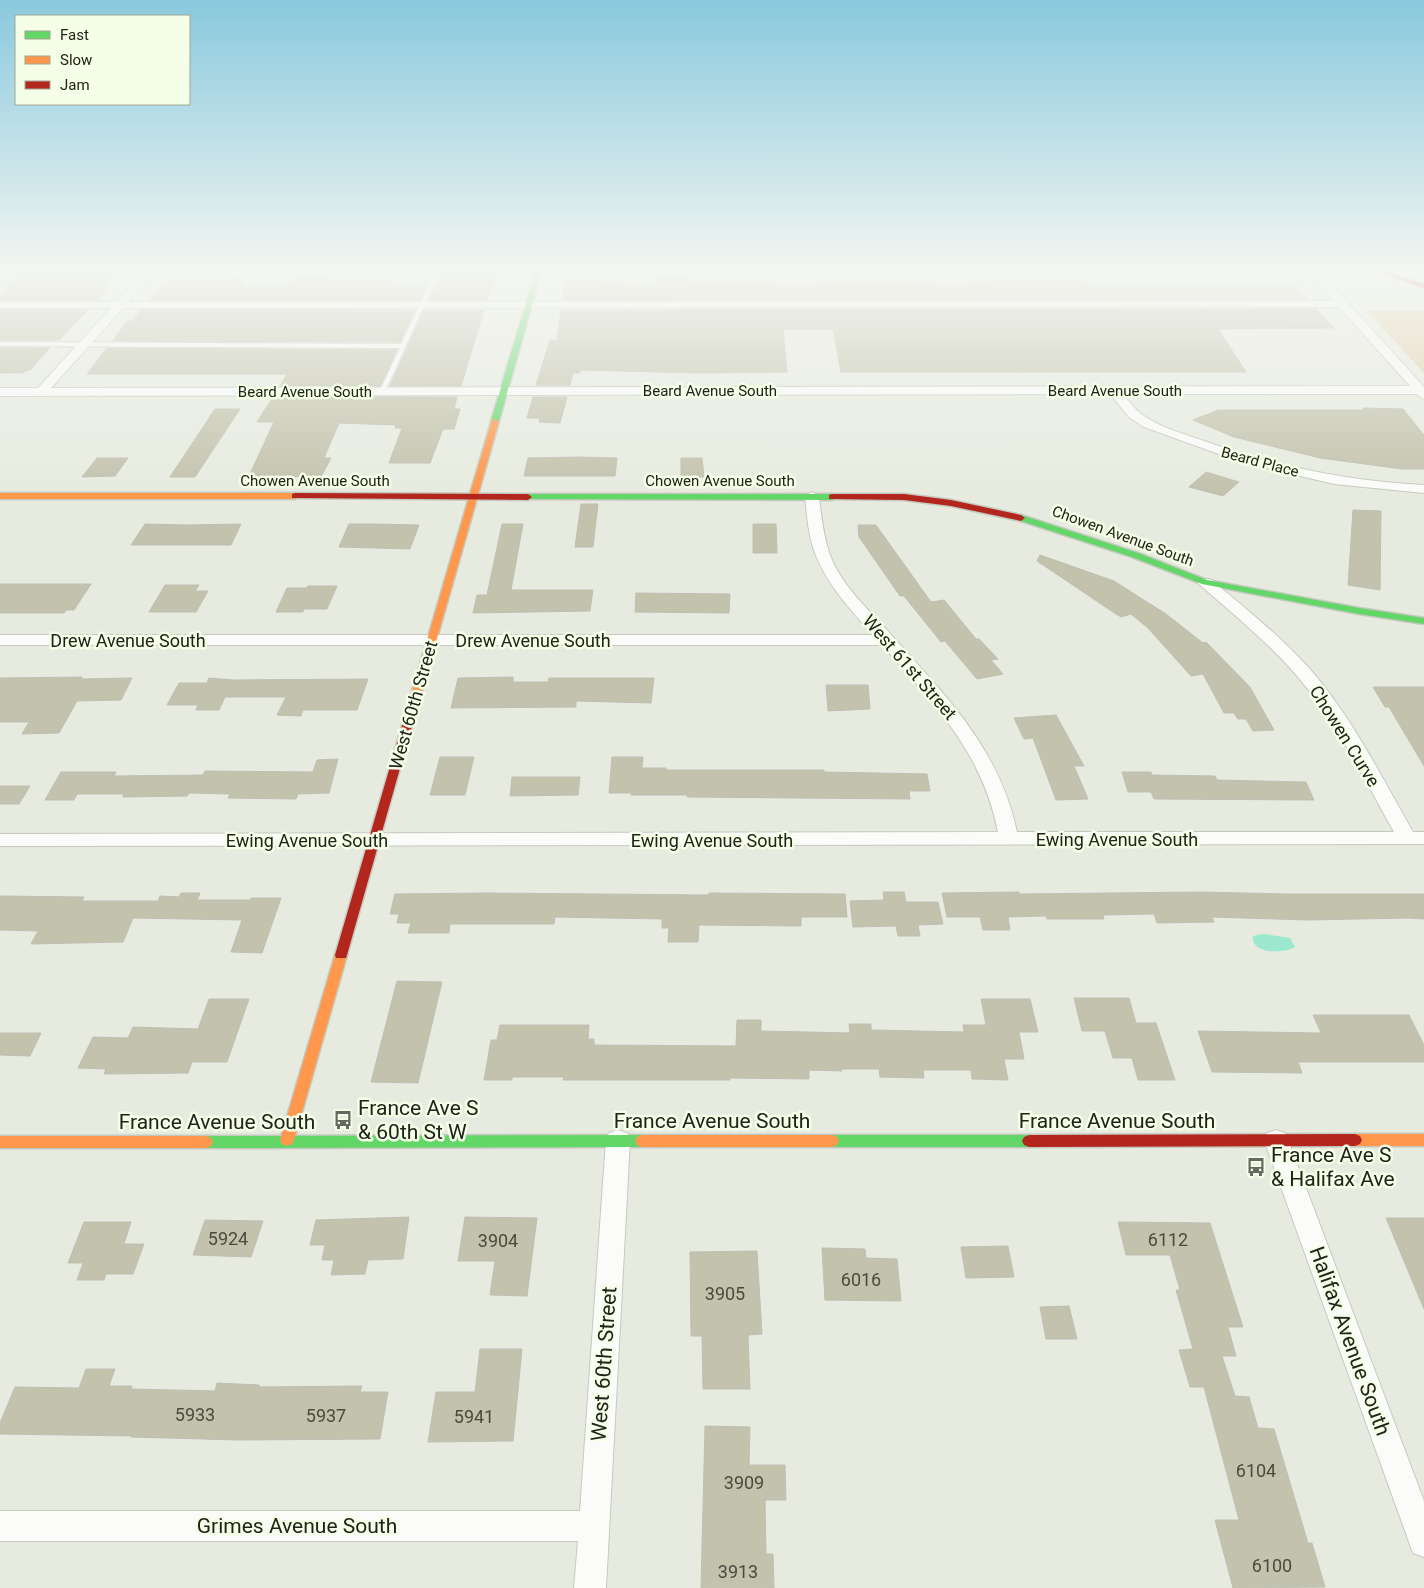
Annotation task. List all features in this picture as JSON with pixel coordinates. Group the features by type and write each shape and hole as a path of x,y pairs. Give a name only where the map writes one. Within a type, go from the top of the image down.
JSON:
{"main road":[{"name":"West 60th Street","path":"287,1140 517,344"},
{"name":"Chowen Avenue South","path":"0,496 812,496 904,498 951,503 1041,522 1135,554 1205,582 1359,611 1424,621"},
{"name":"France Avenue South","path":"0,1142 287,1140 1424,1140"}],"street":[{"path":"41,392 85,344"},
{"path":"1379,344 1423,392"},
{"name":"Beard Place","path":"1114,391 1137,417 1172,434 1214,450 1311,475 1364,484 1424,489"},
{"name":"Beard Avenue South","path":"0,392 1423,392"},
{"name":"West 61st Street","path":"812,496 815,525 822,553 836,581 885,640 966,731 1002,805 1008,840"},
{"name":"Chowen Curve","path":"1205,582 1271,640 1315,687 1416,838"},
{"name":"Drew Avenue South","path":"0,640 885,640"},
{"name":"Ewing Avenue South","path":"0,840 1416,838"},
{"name":"West 60th Street","path":"590,1588 618,1140"},
{"name":"Halifax Avenue South","path":"1276,1140 1424,1542"},
{"name":"Grimes Avenue South","path":"0,1526 594,1526"}],"lane":[{"path":"102,344 404,346 382,392"}],"shaded area":[{"path":"1397,344 1424,344 1424,373"},
{"path":"1263,934 1290,938 1295,947 1283,951 1262,949 1253,942 1253,936"}],"building":[{"path":"409,344 474,344 461,386 390,386"},
{"path":"549,344 784,344 787,372 700,373 580,370 580,373 573,373 570,385 536,385"},
{"path":"836,344 1228,344 1246,372 841,372"},
{"path":"0,348 50,348 30,370 23,373 0,373"},
{"path":"107,348 397,350 380,386 280,386 287,374 87,374"},
{"path":"273,397 457,397 454,409 460,409 454,429 443,429 430,463 389,463 402,428 395,428 396,425 339,423 324,458 331,458 321,477 249,476 274,422 257,422"},
{"path":"533,397 567,397 560,423 539,422 540,418 527,418"},
{"path":"1363,408 1403,409 1424,435 1424,469 1402,469 1320,458 1234,437 1193,420 1218,410 1364,410"},
{"path":"215,409 240,409 195,477 170,477"},
{"path":"97,458 128,458 115,476 82,477"},
{"path":"528,458 617,458 615,476 524,476"},
{"path":"681,458 702,458 704,477 681,477"},
{"path":"1206,472 1239,482 1223,496 1189,487"},
{"path":"581,504 598,504 593,547 575,547"},
{"path":"1353,510 1381,511 1380,590 1348,585"},
{"path":"145,524 241,524 231,545 131,545"},
{"path":"349,524 419,525 410,549 339,547"},
{"path":"502,524 523,524 511,590 593,590 590,611 473,613 477,595 487,595"},
{"path":"753,524 776,524 777,553 753,553"},
{"path":"858,525 876,525 931,602 944,600 976,639 979,639 998,659 991,660 1003,674 977,679 945,641 941,642 904,596 900,596 859,537"},
{"path":"1040,555 1114,581 1166,614 1203,643 1206,642 1250,687 1274,730 1253,731 1246,719 1238,719 1234,713 1224,713 1203,674 1191,676 1148,628 1131,614 1121,617 1113,612 1037,561"},
{"path":"0,584 91,584 74,610 66,610 64,613 0,613"},
{"path":"165,585 199,585 195,591 208,591 196,612 149,612"},
{"path":"308,586 337,586 327,609 304,609 303,612 276,612 287,588 307,588"},
{"path":"636,593 730,594 729,613 635,612"},
{"path":"82,677 81,679 132,678 121,700 77,701 59,733 22,734 29,722 0,722 0,678"},
{"path":"513,677 513,682 548,682 549,678 654,678 651,703 576,701 576,707 451,708 458,678"},
{"path":"209,678 233,680 368,679 357,710 303,710 301,716 277,715 286,697 225,697 219,710 196,710 198,705 167,705 179,683 207,683"},
{"path":"826,685 868,685 870,709 828,711"},
{"path":"1373,687 1424,687 1424,766 1389,707 1385,707"},
{"path":"1056,715 1084,766 1074,766 1088,799 1056,800 1033,738 1024,739 1014,718"},
{"path":"440,757 474,757 465,795 430,795"},
{"path":"612,757 643,757 642,768 666,768 666,770 824,770 824,772 927,774 930,791 909,791 910,799 687,797 687,795 609,793"},
{"path":"338,759 329,793 298,794 296,799 228,798 230,794 189,793 187,796 123,797 124,794 77,794 74,800 45,800 61,772 116,772 114,776 203,775 205,771 313,772 317,760"},
{"path":"1122,772 1151,772 1152,775 1215,776 1217,780 1306,782 1314,800 1154,799 1151,792 1128,792"},
{"path":"512,777 580,777 578,795 510,796"},
{"path":"0,786 30,786 19,804 0,804"},
{"path":"883,892 904,892 906,902 938,902 943,924 918,925 920,936 898,936 896,926 853,927 850,901 884,900"},
{"path":"1019,892 1019,894 1201,892 1424,894 1424,919 1307,920 1212,917 1214,922 1157,923 1154,914 1103,915 1104,919 1047,919 1046,916 1008,917 1010,930 983,930 980,917 947,917 942,893"},
{"path":"181,893 200,893 197,900 281,898 262,953 231,952 242,920 133,918 123,942 31,944 38,931 0,930 0,896 84,897 82,901 158,901 160,896 179,897"},
{"path":"395,894 845,894 847,917 801,917 801,926 699,925 698,942 668,942 669,928 662,928 662,919 555,917 554,924 450,924 449,933 408,933 411,923 397,923 399,914 390,914"},
{"path":"397,981 442,982 418,1083 371,1082"},
{"path":"1074,998 1129,998 1136,1023 1156,1023 1175,1080 1138,1080 1132,1058 1113,1058 1105,1031 1082,1031"},
{"path":"209,999 249,999 227,1062 192,1062 188,1073 104,1074 106,1069 78,1068 93,1037 128,1038 133,1027 198,1029"},
{"path":"981,999 1030,999 1038,1032 1019,1032 1024,1059 1004,1059 1008,1080 972,1079 971,1070 923,1070 924,1078 880,1077 879,1069 841,1069 842,1071 809,1070 809,1079 563,1080 564,1077 512,1077 512,1080 484,1080 491,1040 497,1040 500,1025 589,1025 588,1039 594,1039 594,1045 736,1046 737,1020 761,1020 761,1031 850,1033 849,1024 871,1024 871,1030 964,1032 963,1025 986,1025"},
{"path":"1313,1015 1409,1015 1424,1045 1424,1062 1298,1062 1302,1073 1212,1072 1198,1031 1321,1033"},
{"path":"0,1033 41,1033 30,1056 0,1055"},
{"path":"409,1217 403,1259 368,1260 365,1274 331,1275 334,1260 322,1260 325,1245 310,1245 316,1220"},
{"path":"465,1217 537,1218 527,1296 490,1295 495,1261 458,1261"},
{"path":"1386,1218 1424,1218 1424,1309"},
{"path":"205,1220 263,1221 251,1257 193,1255"},
{"path":"84,1222 131,1222 124,1244 144,1244 133,1274 106,1274 104,1280 77,1280 83,1263 68,1263"},
{"path":"1118,1222 1210,1223 1243,1327 1228,1327 1236,1356 1222,1356 1235,1396 1249,1397 1258,1428 1274,1429 1308,1543 1312,1543 1325,1587 1233,1588 1215,1520 1239,1520 1204,1387 1190,1387 1179,1350 1193,1349 1176,1290 1180,1290 1170,1255 1126,1255"},
{"path":"1008,1246 1014,1277 966,1278 961,1247"},
{"path":"822,1248 865,1249 866,1258 897,1259 901,1301 825,1300"},
{"path":"757,1251 762,1334 748,1335 750,1389 703,1389 702,1336 691,1336 690,1252"},
{"path":"1069,1306 1077,1339 1046,1339 1040,1307"},
{"path":"480,1349 522,1349 513,1441 428,1442 436,1392 475,1392"},
{"path":"86,1369 115,1369 109,1386 132,1386 131,1389 215,1391 217,1383 259,1385 259,1387 362,1386 360,1392 388,1392 380,1439 238,1440 0,1434 0,1423 15,1387 79,1388"},
{"path":"705,1426 750,1427 749,1465 785,1465 786,1500 765,1500 766,1554 773,1554 774,1588 701,1588"}],"traffic: fast":[{"path":"495,421 517,344"},
{"path":"528,497 832,497"},
{"path":"1021,518 1135,555 1205,582 1359,611 1424,621"},
{"path":"206,1142 642,1141"},
{"path":"832,1141 1029,1141"}],"traffic: slow":[{"path":"413,705 495,421"},
{"path":"0,496 295,496"},
{"path":"287,1140 341,955"},
{"path":"1355,1140 1424,1140"},
{"path":"642,1141 832,1141"},
{"path":"0,1142 206,1142"}],"traffic: jam":[{"path":"295,496 528,497"},
{"path":"832,497 904,497 951,503 1021,518"},
{"path":"341,955 413,705"},
{"path":"1029,1141 1355,1140"}],"place":[{"name":"France Ave S & 60th St W","path":"343,1120"},
{"name":"France Ave S & Halifax Ave","path":"1256,1167"}]}
